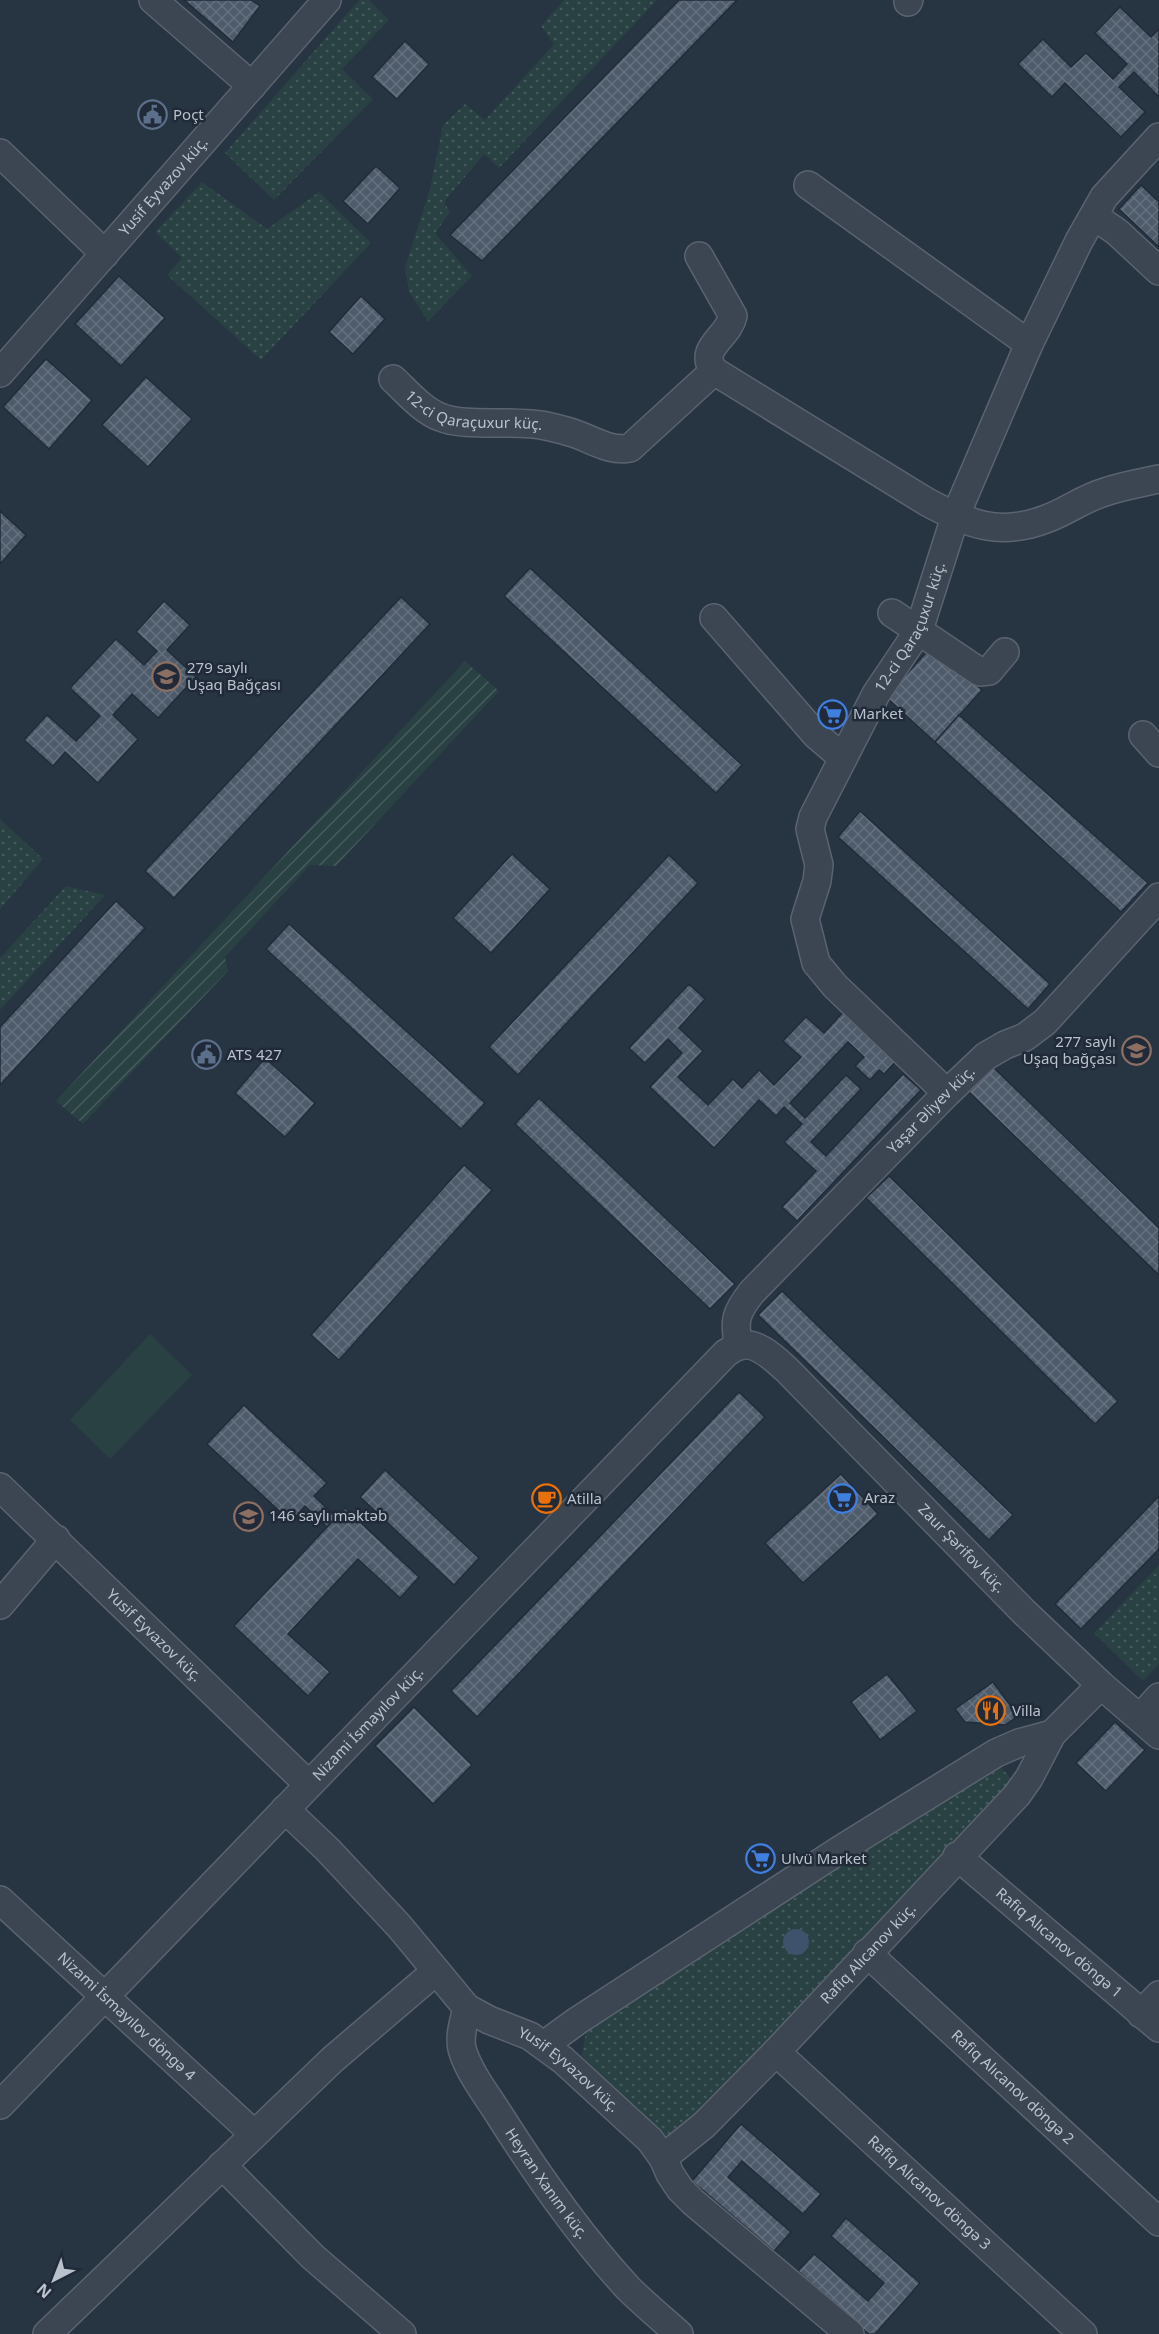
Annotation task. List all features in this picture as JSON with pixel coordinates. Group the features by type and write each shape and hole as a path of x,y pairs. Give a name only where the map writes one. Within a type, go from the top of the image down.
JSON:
{"street":[{"path":"153,0 252,86"},
{"name":"Yusif Eyvazov küç.","path":"0,373 327,0"},
{"name":"12-ci Qaraçuxur küç.","path":"947,1093 835,986 816,963 805,920 817,881 819,865 810,829 813,817 876,694 920,630 955,517 1029,344 1079,241 1104,197 1159,137"},
{"path":"0,153 105,254"},
{"path":"808,185 1029,344"},
{"path":"1094,216 1117,232 1159,272"},
{"path":"699,256 734,316 732,324 708,354 708,362 714,371 955,517 983,527 1012,527 1045,520 1103,492 1159,479"},
{"name":"12-ci Qaraçuxur küç.","path":"393,379 431,413 443,418 458,421 526,422 573,433 620,450 630,448 714,371"},
{"path":"892,613 980,672 989,671 1005,652"},
{"path":"714,618 816,735 843,758"},
{"name":"Yaşar Əliyev küç.","path":"739,1346 735,1329 736,1317 742,1304 752,1292 986,1056 1025,1037 1045,1022 1159,897"},
{"name":"Zaur Şərifov küç.","path":"739,1346 748,1345 770,1355 787,1370 1024,1612 1101,1685 1149,1726"},
{"name":"Nizami İsmayılov küç.","path":"0,2105 726,1353 739,1346"},
{"name":"Yusif Eyvazov küç.","path":"0,1487 308,1784"},
{"path":"0,1605 56,1539"},
{"path":"544,2045 577,2021 838,1851 996,1753 1019,1743 1052,1734 1101,1685"},
{"path":"1149,1726 1159,1698"},
{"name":"Rafiq Alıcanov küç.","path":"663,2158 704,2125 776,2052 957,1856 1017,1795 1029,1778 1052,1734"},
{"name":"Yusif Eyvazov küç.","path":"285,1809 399,1926 467,2008 489,2020 530,2036 544,2045 650,2140 663,2158 670,2174 693,2202 850,2334"},
{"name":"Rafiq Alıcanov döngə 1","path":"957,1856 1153,2012"},
{"name":"Nizami İsmayılov döngə 4","path":"0,1900 254,2134"},
{"name":"Rafiq Alıcanov döngə 2","path":"867,1953 1159,2222"},
{"path":"47,2334 332,2060 436,1971"},
{"name":"Heyran Xanım küç.","path":"467,2008 461,2046 467,2063 505,2124 543,2182 606,2264 630,2290 679,2334"},
{"name":"Rafiq Alıcanov döngə 3","path":"776,2052 1083,2334"},
{"path":"222,2165 313,2257 402,2334"}],"green space":[{"path":"359,0 369,0 389,20 342,69 373,99 274,200 225,153"},
{"path":"564,0 657,0 499,168 484,154 444,202 450,212 435,233 472,276 428,321 409,292 405,267 430,189 443,125 465,104 485,120 554,44 541,26"},
{"path":"202,182 267,229 319,192 371,243 261,360 167,275 182,258 155,232"},
{"path":"465,661 499,691 336,866 310,865 225,957 228,971 83,1124 56,1101"},
{"path":"0,819 43,859 0,909"},
{"path":"66,886 105,895 0,1010 0,958"},
{"path":"150,1334 192,1375 110,1459 70,1420"},
{"path":"1159,1565 1159,1664 1143,1681 1094,1633"},
{"path":"995,1760 1013,1781 676,2137 657,2134 582,2056 586,2031"}],"water":[{"path":"796,1929 805,1933 809,1942 805,1951 796,1955 787,1951 783,1942 787,1933"}],"building":[{"path":"184,0 251,0 260,6 233,42"},
{"path":"679,0 737,0 482,261 450,235"},
{"path":"1120,7 1151,37 1159,29 1159,97 1134,72 1119,87 1145,112 1121,137 1065,83 1052,97 1018,64 1043,39 1071,67 1086,53 1113,79 1127,64 1095,33"},
{"path":"405,41 429,64 397,99 372,77"},
{"path":"376,166 400,188 368,224 343,201"},
{"path":"1141,185 1159,202 1159,247 1119,209"},
{"path":"119,276 165,318 121,366 75,324"},
{"path":"361,296 385,319 353,354 329,332"},
{"path":"46,359 92,400 49,449 3,407"},
{"path":"146,377 192,419 148,467 102,425"},
{"path":"0,511 26,535 0,564"},
{"path":"530,568 742,765 716,793 504,596"},
{"path":"401,597 430,624 174,898 145,871"},
{"path":"164,601 190,625 167,650 196,677 158,718 132,694 113,715 138,739 98,783 65,752 53,766 24,740 47,715 76,741 100,716 70,688 116,639 144,665 157,651 136,632"},
{"path":"933,645 982,690 935,742 886,697"},
{"path":"959,715 1148,883 1121,912 935,742"},
{"path":"860,811 1050,984 1028,1009 838,837"},
{"path":"512,854 550,889 491,953 453,918"},
{"path":"669,855 698,883 518,1075 489,1047"},
{"path":"116,901 145,928 0,1085 0,1027"},
{"path":"289,924 485,1103 461,1129 266,949"},
{"path":"689,984 705,999 679,1028 703,1051 678,1077 708,1105 733,1079 742,1088 759,1070 774,1085 801,1057 783,1041 806,1017 824,1033 845,1010 898,1059 884,1074 879,1070 870,1080 855,1066 864,1057 848,1042 790,1103 805,1118 846,1075 861,1089 811,1142 826,1156 903,1074 921,1090 797,1221 782,1207 816,1171 784,1142 802,1124 784,1107 776,1116 759,1100 714,1148 650,1087 682,1053 668,1039 645,1063 629,1048"},
{"path":"265,1058 315,1103 285,1137 235,1093"},
{"path":"993,1067 1159,1228 1159,1275 969,1092"},
{"path":"539,1098 735,1284 710,1309 515,1124"},
{"path":"464,1165 492,1190 339,1360 311,1335"},
{"path":"889,1176 1118,1401 1095,1424 866,1198"},
{"path":"782,1291 1013,1515 989,1540 758,1315"},
{"path":"739,1392 765,1417 477,1717 451,1691"},
{"path":"244,1405 327,1483 314,1496 336,1517 327,1527 305,1506 291,1522 207,1444"},
{"path":"385,1470 479,1558 454,1585 360,1497"},
{"path":"841,1474 878,1514 803,1583 765,1543"},
{"path":"1159,1496 1159,1549 1081,1629 1055,1604"},
{"path":"345,1508 419,1577 400,1598 358,1559 288,1634 330,1672 308,1696 234,1626"},
{"path":"887,1674 917,1711 880,1740 851,1702"},
{"path":"993,1682 1018,1716 1005,1725 965,1722 955,1709"},
{"path":"414,1707 472,1765 433,1804 375,1746"},
{"path":"1115,1722 1145,1750 1106,1791 1076,1763"},
{"path":"741,2124 821,2194 803,2214 742,2161 728,2177 791,2232 774,2251 692,2181"},
{"path":"846,2218 920,2283 875,2334 869,2334 798,2271 814,2254 868,2301 884,2283 831,2236"}],"place":[{"name":"Poçt","path":"152,115"},
{"name":"279 saylı Uşaq Bağçası","path":"166,677"},
{"name":"Market","path":"832,714"},
{"name":"277 saylı Uşaq bağçası","path":"1137,1051"},
{"name":"ATS 427","path":"206,1055"},
{"name":"Araz","path":"843,1498"},
{"name":"Atilla","path":"546,1499"},
{"name":"146 saylı məktəb","path":"248,1516"},
{"name":"Villa","path":"991,1711"},
{"name":"Ulvü Market","path":"760,1859"}]}
